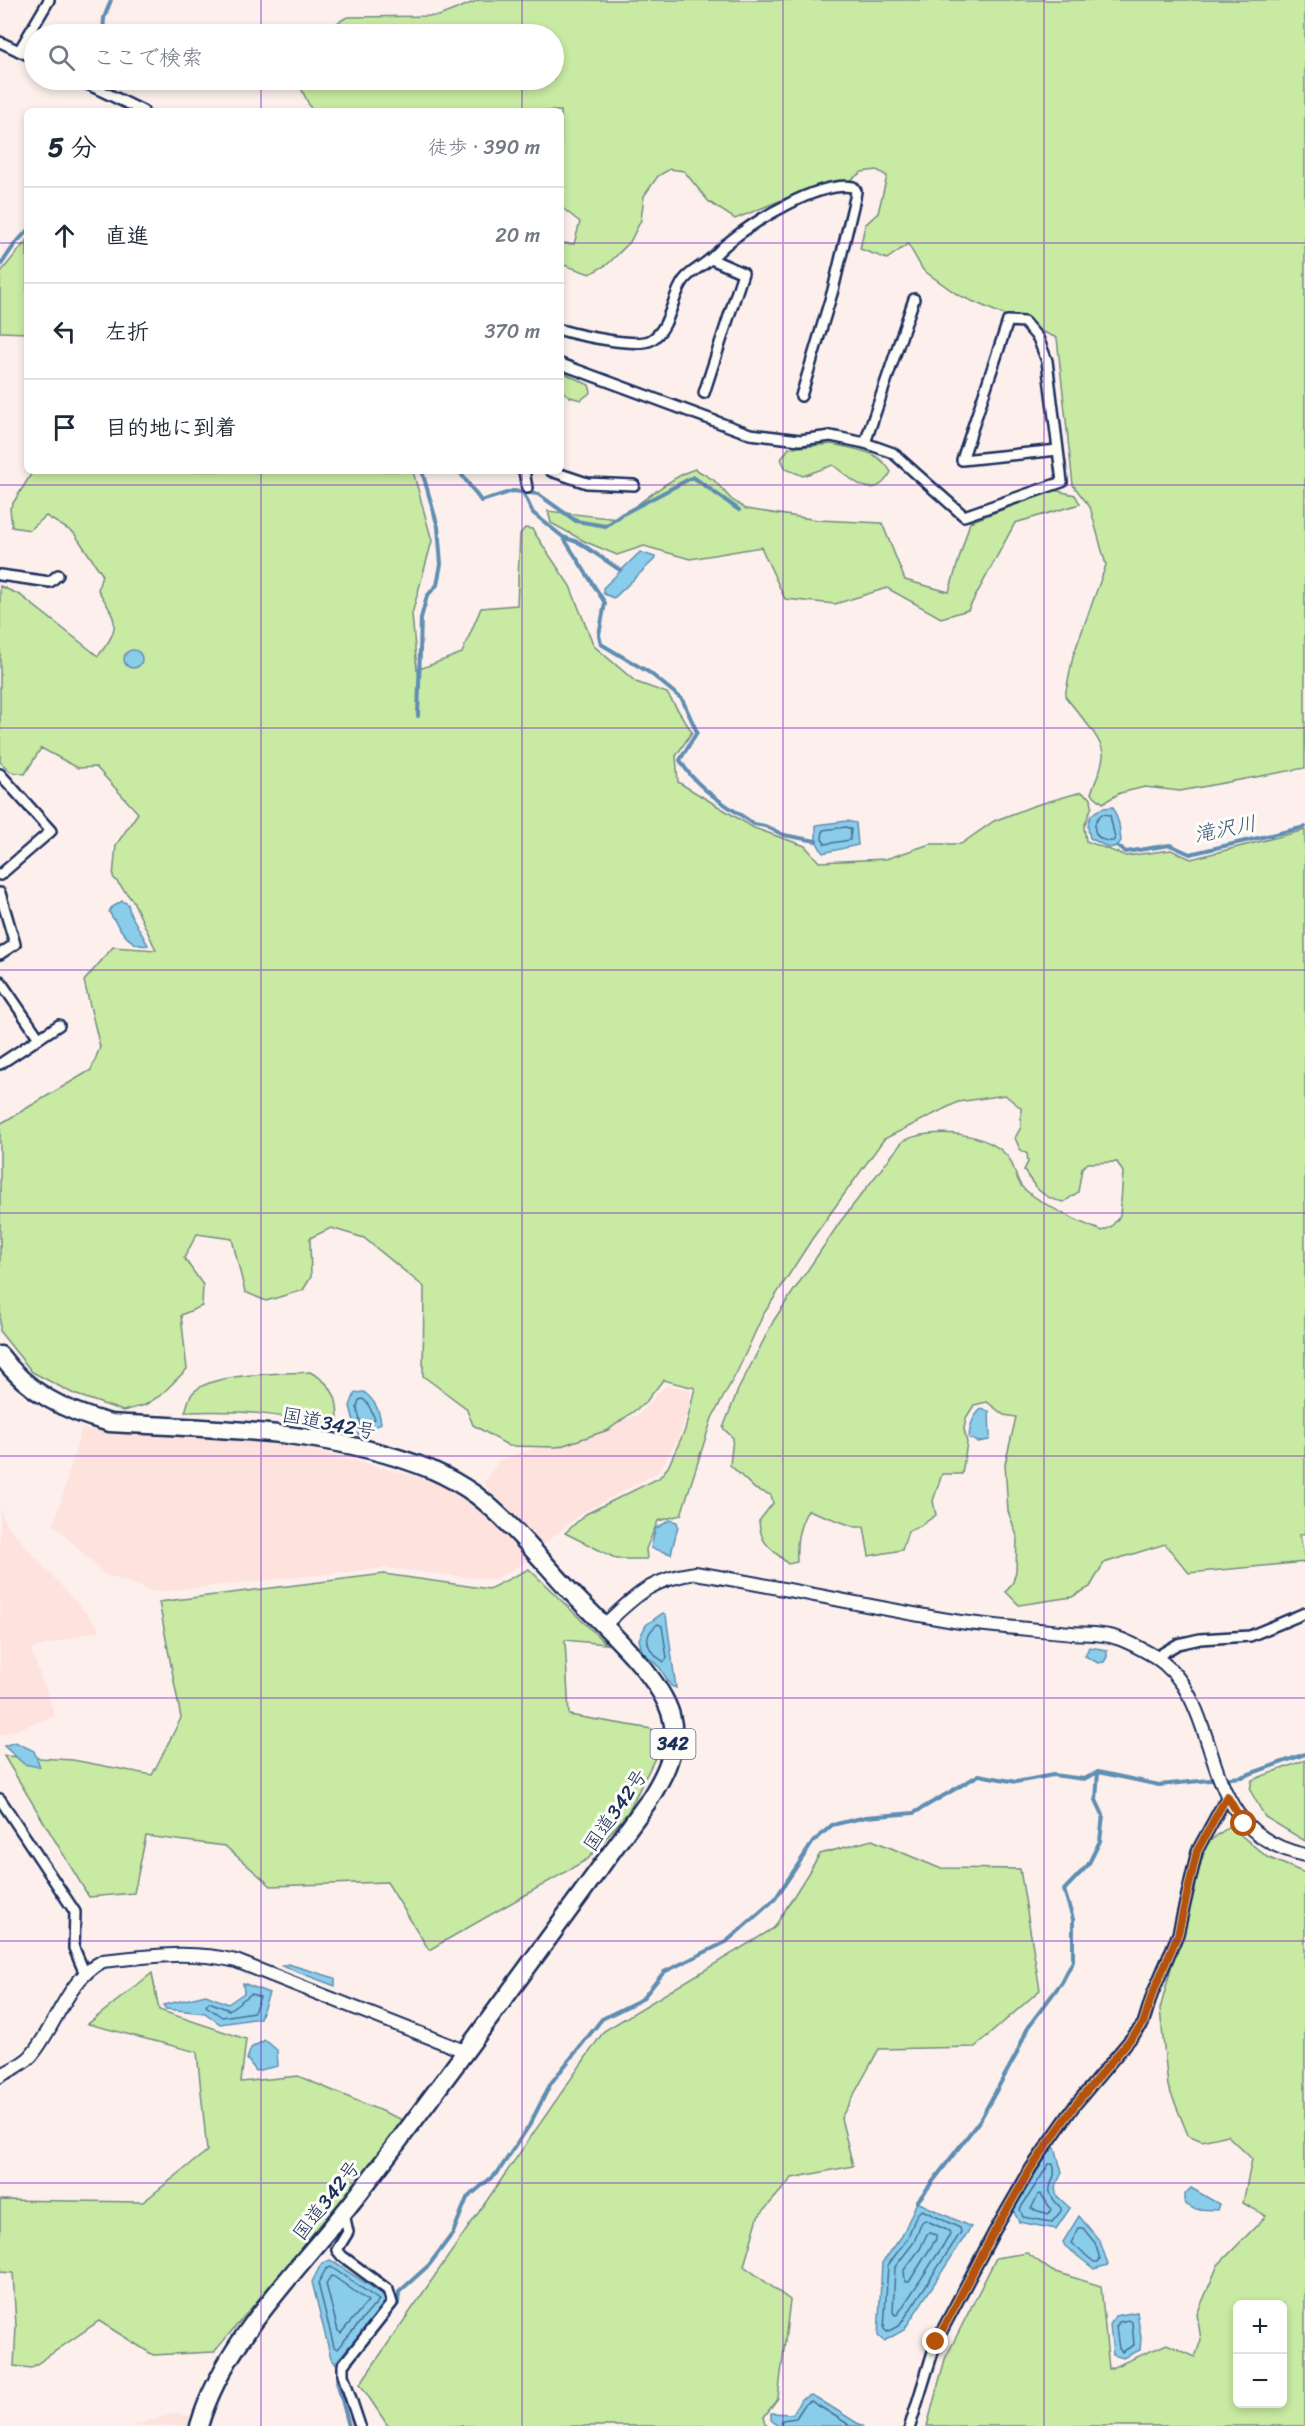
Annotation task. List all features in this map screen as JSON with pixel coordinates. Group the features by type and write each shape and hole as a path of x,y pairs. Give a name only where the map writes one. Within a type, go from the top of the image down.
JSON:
{"highway":[{"name":"国道342号","path":"0,1355 16,1375 34,1391 68,1410 98,1420 110,1423 256,1431 310,1439 361,1449 432,1470 457,1482 477,1496 506,1523 642,1667 664,1698 671,1716 674,1744 665,1775 467,2052 344,2214 244,2334 213,2385 199,2426"}],"street":[{"path":"34,24 48,0"},
{"path":"0,42 24,53"},
{"path":"19,51 24,42"},
{"path":"100,90 137,108"},
{"path":"564,331 586,337 634,342 649,341 661,332 687,276 711,259 729,242 788,204 818,192 846,186 853,187 856,191 833,290 801,396"},
{"path":"704,393 743,273 711,259"},
{"path":"865,444 914,299"},
{"path":"564,365 750,434 800,440 831,436 893,453 964,516 1062,482 1047,361 1038,338 1024,322 1008,321 962,460 1058,450"},
{"path":"525,474 527,488"},
{"path":"560,474 587,483 634,485"},
{"path":"0,575 50,582 58,575"},
{"path":"0,774 51,831 0,875"},
{"path":"0,893 15,944 0,954"},
{"path":"0,981 39,1038"},
{"path":"0,1064 59,1025"},
{"path":"603,1626 651,1585 670,1577 695,1573 957,1621 1115,1637 1138,1646 1156,1657 1177,1676 1191,1699 1227,1796 1244,1824 1264,1839 1305,1856"},
{"path":"1156,1657 1178,1644 1200,1639 1250,1636 1305,1613"},
{"path":"910,2426 936,2342 999,2223 1031,2168 1075,2105 1143,2024 1152,1995 1178,1934 1197,1851 1227,1796"},
{"path":"0,1799 75,1912 74,1948 85,1974"},
{"path":"0,2076 29,2058 85,1974 93,1966 103,1961 169,1955 210,1954 236,1961 467,2052"},
{"path":"344,2214 348,2232 337,2250 388,2290 392,2303 343,2365 343,2375 360,2426"}],"shaded area":[{"path":"666,1385 691,1390 689,1407 678,1440 658,1472 580,1514 543,1545 483,1483 499,1460 638,1415"},
{"path":"81,1429 259,1441 301,1447 418,1477 446,1486 476,1508 529,1560 494,1580 384,1568 154,1592 104,1574 54,1525"},
{"path":"0,1508 6,1524 101,1630 31,1649 55,1716 0,1735"},
{"path":"176,2413 192,2417 190,2426 132,2426"}],"green space":[{"path":"479,0 1305,0 1305,768 1180,791 1145,787 1120,793 1103,803 1091,793 1101,766 1102,750 1094,734 1065,696 1073,656 1106,565 1090,507 1073,485 1057,338 958,295 923,270 908,244 887,259 860,249 865,225 878,213 887,176 877,170 862,172 849,181 816,186 735,219 709,202 684,171 670,169 658,176 644,196 641,220 630,242 608,264 590,274 564,265 564,243 574,244 580,222 564,209 564,108 311,108 302,90 564,90 564,24 335,24 347,17 439,16"},
{"path":"24,244 24,333 0,332 0,273"},
{"path":"564,373 589,385 591,392 581,400 564,392"},
{"path":"832,444 858,449 873,455 891,472 884,482 877,487 869,488 855,482 833,465 803,476 786,469 781,459 789,448"},
{"path":"695,469 714,480 731,499 746,509 818,520 882,523 905,580 949,592 970,522 1054,490 1075,495 1080,504 1015,523 968,610 941,618 887,588 835,604 785,599 761,547 690,559 644,546 617,555 586,542 551,523 548,511 618,519 666,484"},
{"path":"31,474 414,474 432,541 412,614 417,670 462,653 481,608 517,605 520,534 525,528 532,529 570,586 594,646 636,682 667,693 692,732 676,756 678,782 754,828 805,846 819,862 886,859 930,844 961,844 994,821 1033,806 1081,792 1091,798 1092,806 1084,827 1086,841 1126,856 1171,850 1191,859 1305,830 1305,1533 1300,1535 1305,1562 1189,1573 1165,1544 1104,1563 1090,1587 1072,1597 1019,1605 1006,1592 1013,1582 1016,1571 1017,1536 1008,1511 1005,1464 1016,1417 1004,1415 987,1402 974,1405 966,1418 964,1429 967,1443 962,1474 942,1474 933,1501 936,1515 908,1531 902,1550 869,1556 864,1527 855,1527 808,1510 798,1535 797,1562 788,1564 765,1542 759,1521 773,1503 771,1495 755,1489 730,1465 733,1438 723,1428 738,1390 774,1320 840,1222 903,1141 929,1134 944,1133 976,1138 1001,1150 1010,1160 1019,1183 1024,1189 1061,1213 1102,1231 1111,1227 1120,1216 1123,1172 1117,1162 1088,1163 1082,1168 1078,1192 1064,1202 1050,1198 1036,1187 1024,1170 1028,1162 1027,1154 1020,1149 1015,1138 1021,1127 1021,1108 1005,1095 958,1102 884,1139 812,1239 763,1315 738,1370 712,1418 681,1515 658,1521 646,1549 647,1559 617,1559 565,1533 586,1514 659,1478 668,1467 685,1430 695,1388 663,1380 645,1403 608,1430 558,1447 509,1446 473,1425 466,1408 423,1376 424,1287 364,1238 331,1228 310,1238 311,1277 303,1290 266,1301 245,1292 232,1239 197,1234 184,1258 203,1285 202,1306 181,1315 187,1369 161,1395 145,1405 123,1411 74,1394 32,1372 0,1332 0,1124 91,1070 100,1047 84,981 113,947 156,950 133,901 113,877 116,845 138,813 96,767 78,768 41,748 25,774 11,772 0,762 0,586 20,595 98,656 114,630 113,617 98,590 102,574 74,533 46,516 30,530 12,527 10,508"},
{"path":"310,1372 331,1389 337,1403 337,1430 281,1416 185,1412 192,1394 201,1387 214,1382 265,1374"},
{"path":"529,1569 606,1644 565,1640 569,1715 652,1729 655,1758 628,1812 588,1859 429,1950 387,1882 271,1886 225,1846 146,1836 134,1893 89,1897 4,1756 73,1760 152,1775 181,1718 159,1602 384,1574 489,1589"},
{"path":"1305,1760 1305,1841 1265,1817 1250,1790 1252,1780"},
{"path":"1230,1826 1267,1857 1305,1873 1305,2426 927,2426 945,2359 996,2258 1027,2253 1052,2271 1101,2286 1109,2369 1167,2344 1195,2357 1201,2340 1197,2314 1218,2265 1266,2216 1243,2203 1252,2159 1227,2135 1202,2141 1188,2135 1168,2086 1160,2009 1207,1843"},
{"path":"872,1840 939,1868 1020,1869 1040,1990 975,2047 879,2049 841,2118 853,2166 792,2178 758,2217 744,2266 790,2300 778,2398 764,2417 767,2426 388,2426 360,2384 604,2031 774,1928 820,1854"},
{"path":"152,1973 159,2010 246,2039 241,2082 298,2076 403,2120 347,2201 278,2276 214,2352 153,2355 99,2321 31,2368 14,2366 16,2326 13,2273 0,2272 0,2200 143,2202 207,2151 197,2052 88,2024"}],"water":[{"path":"640,552 655,557 655,559 614,598 604,594 603,588"},
{"path":"133,650 139,653 142,659 139,665 133,668 127,665 124,659 127,653"},
{"path":"1113,807 1119,824 1121,841 1117,846 1109,848 1090,838 1088,825 1091,815 1095,812"},
{"path":"847,821 856,823 858,845 823,853 816,841 816,825"},
{"path":"122,901 128,904 130,913 148,945 141,945 130,940 109,912"},
{"path":"364,1392 376,1406 381,1423 362,1436 357,1433 350,1406 355,1393"},
{"path":"981,1409 989,1411 990,1437 989,1440 978,1442 969,1438 972,1422"},
{"path":"670,1520 677,1522 678,1526 671,1554 651,1548 655,1529"},
{"path":"663,1613 666,1615 676,1688 671,1686 660,1668 642,1651 639,1639 646,1625"},
{"path":"1089,1647 1107,1650 1104,1662 1098,1663 1085,1656"},
{"path":"15,1742 34,1751 40,1767 24,1764 4,1746"},
{"path":"288,1964 335,1978 335,1986 282,1966"},
{"path":"243,1983 269,1993 260,2018 220,2024 205,2013 166,2009 163,2005 206,1995 228,2004 244,1993"},
{"path":"265,2040 277,2050 278,2066 256,2071 247,2059 251,2048"},
{"path":"1052,2147 1055,2148 1062,2172 1055,2188 1057,2196 1070,2208 1056,2229 1019,2222 1013,2210"},
{"path":"1191,2188 1219,2204 1217,2210 1194,2209 1185,2204 1185,2194"},
{"path":"917,2202 971,2227 904,2330 884,2341 878,2336 882,2263 902,2236"},
{"path":"1079,2216 1100,2241 1108,2265 1094,2269 1065,2246 1063,2242"},
{"path":"330,2260 384,2295 386,2303 335,2363 331,2358 312,2282 321,2264"},
{"path":"1137,2312 1141,2338 1140,2350 1123,2358 1113,2355 1110,2325 1115,2316"},
{"path":"811,2395 862,2426 778,2426 771,2420 771,2413 793,2414 801,2399"}],"waterway":[{"path":"104,24 111,0"},
{"path":"0,266 24,234"},
{"path":"418,716 421,618 427,596 437,585 441,564 438,527 423,474"},
{"path":"461,474 481,501 513,491 538,494 576,521 606,526 621,515 693,477 739,510"},
{"path":"523,492 533,513 563,537 580,543 620,570"},
{"path":"563,537 605,603 599,635 601,644 650,673 682,699 697,732 680,760 687,771 713,796 754,824 765,826 784,835 816,841"},
{"name":"滝沢川","path":"1117,846 1126,852 1170,845 1190,854 1305,827"},
{"path":"349,2426 337,2381 398,2304 399,2292 429,2265 453,2233 467,2198 498,2172 529,2126 551,2083 602,2019 642,1999 664,1972 726,1942 775,1899 813,1842 832,1825 866,1817 914,1813 979,1775 1016,1782 1053,1775 1084,1779 1098,1772 1159,1785 1241,1777 1305,1754"},
{"path":"917,2202 980,2120 1016,2055 1028,2027 1062,1982 1073,1961 1073,1919 1064,1890 1088,1865 1100,1841 1103,1815 1096,1800 1098,1772"}],"route":[{"path":"936,2342 994,2232 1031,2168 1075,2105 1143,2024 1152,1995 1178,1934 1197,1851 1227,1796 1244,1824"}]}
